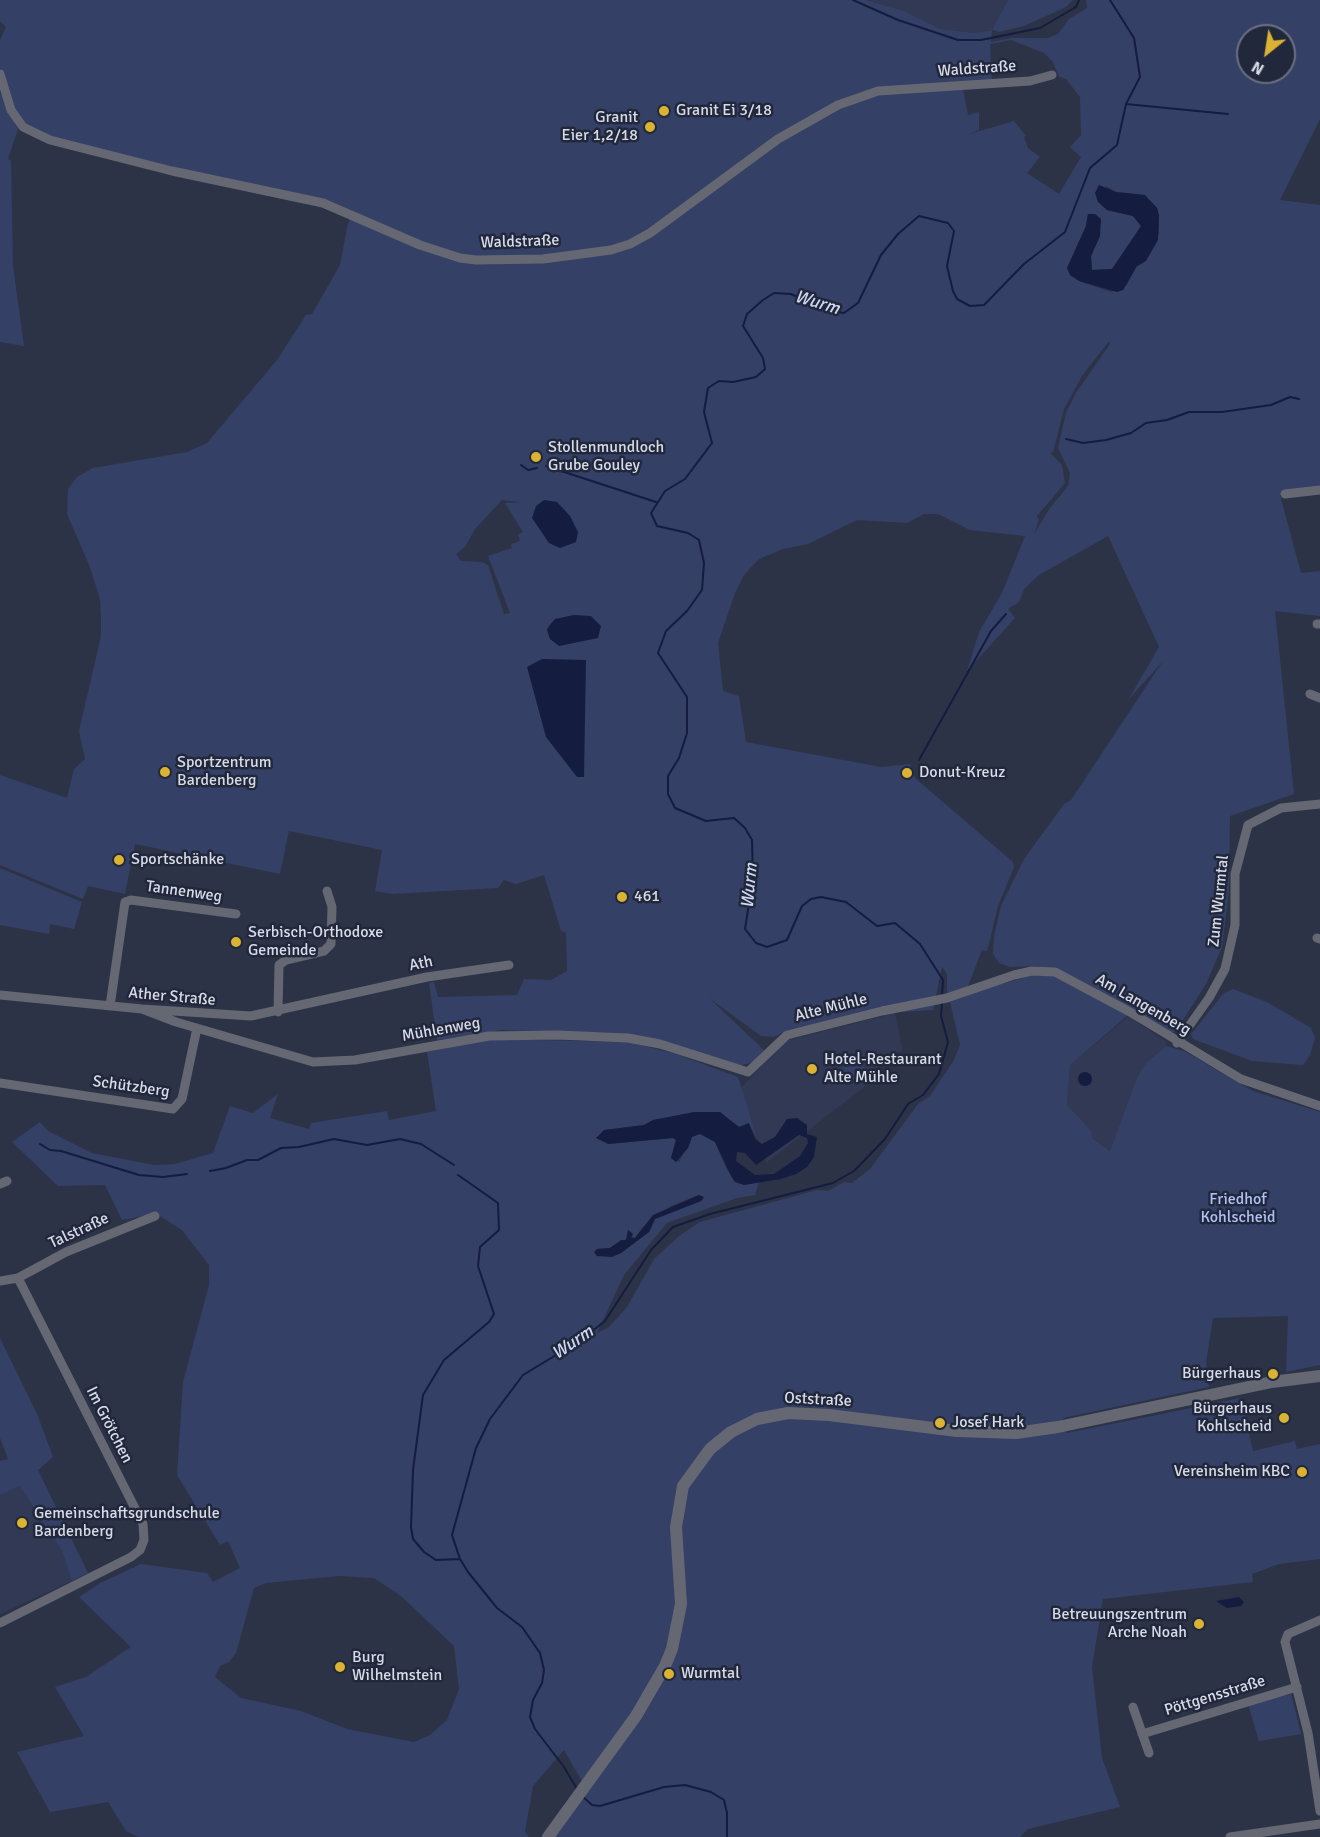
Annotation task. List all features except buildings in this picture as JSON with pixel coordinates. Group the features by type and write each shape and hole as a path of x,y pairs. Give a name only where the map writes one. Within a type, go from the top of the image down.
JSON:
{"street":[{"name":"Waldstraße","path":"0,74 11,110 23,127 50,140 172,171 322,203 420,245 460,258 476,260 543,259 611,250 630,244 650,233 778,139 838,105 878,91 1030,81 1052,75"},
{"path":"1285,494 1320,490"},
{"name":"Zum Wurmtal","path":"1177,1042 1209,998 1225,969 1235,926 1235,874 1248,825 1281,808 1320,804"},
{"path":"278,1012 278,969 282,961 324,951 331,944 332,907 327,891"},
{"name":"Tannenweg","path":"110,1006 125,902 131,900 236,914"},
{"name":"Ath","path":"341,998 427,977 508,965"},
{"name":"Am Langenberg","path":"935,1000 1014,975 1032,971 1055,972 1255,1085 1320,1106"},
{"name":"Ather Straße","path":"0,994 142,1010 230,1016 278,1012 341,998"},
{"name":"Alte Mühle","path":"748,1072 787,1035 935,1000"},
{"name":"Mühlenweg","path":"142,1010 301,1059 322,1063 356,1060 489,1036 628,1038 660,1044 748,1072"},
{"name":"Schützberg","path":"0,1083 173,1109 182,1099 196,1028"},
{"name":"Talstraße","path":"18,1278 66,1252 155,1216"},
{"path":"0,1281 18,1278"},
{"name":"Im Grötchen","path":"0,1623 131,1557 140,1550 144,1540 143,1524 18,1278"},
{"name":"Oststraße","path":"548,1837 648,1698 672,1649 681,1604 676,1527 683,1486 710,1449 744,1424 771,1415 805,1413 957,1431 1016,1432 1058,1427 1272,1382 1320,1376"},
{"path":"1320,1620 1285,1637 1308,1733 1320,1811"},
{"name":"Pöttgensstraße","path":"1142,1734 1297,1687"},
{"path":"1132,1707 1149,1753"},
{"path":"1230,1837 1320,1824"}],"shaded area":[{"path":"866,0 1008,0 992,30 974,33 941,29 904,11"},
{"path":"1099,185 1116,192 1145,195 1157,208 1159,216 1158,240 1146,261 1137,266 1123,290 1117,292 1079,281 1070,275 1067,268 1086,226 1088,214 1095,214 1101,219 1100,236 1091,256 1092,270 1112,269 1141,226 1133,216 1107,210 1098,202 1095,193"},
{"path":"544,500 557,502 570,516 578,532 576,542 560,548 549,543 532,518 536,506"},
{"path":"574,615 591,616 601,626 598,638 559,646 550,639 547,630 555,619"},
{"path":"542,659 586,660 584,777 577,777 546,737 527,667"},
{"path":"895,1013 903,1051 876,1057 880,1075 766,1163 740,1089 785,1041"},
{"path":"1129,1016 1165,1041 1166,1046 1147,1062 1138,1075 1110,1151 1092,1138 1067,1105 1070,1065"},
{"path":"1082,1072 1088,1072 1092,1079 1088,1086 1082,1086 1078,1082 1078,1076"},
{"path":"694,1112 720,1112 739,1127 749,1123 755,1139 762,1144 775,1137 787,1119 797,1118 807,1125 807,1134 817,1137 814,1157 807,1167 796,1174 744,1185 735,1182 715,1142 700,1134 692,1137 688,1148 676,1162 671,1158 676,1140 673,1138 608,1144 596,1138 604,1130 644,1125 653,1120","holes":["799,1135 807,1138 808,1143 800,1156 774,1174 755,1175 736,1161 737,1152 745,1153 756,1165"]},
{"path":"699,1195 704,1197 701,1201 655,1219 649,1232 621,1253 612,1257 597,1256 594,1252 597,1249 610,1248 621,1240 626,1240 628,1230 633,1234 631,1238 635,1238 653,1215"},
{"name":"Gemeinschaftsgrundschule Bardenberg","path":"20,1485 62,1551 72,1581 0,1614 0,1495"},
{"path":"1239,1597 1244,1602 1241,1606 1227,1608 1216,1601"},
{"path":"1135,1608 1140,1610 1142,1615 1140,1620 1135,1622 1130,1620 1128,1615 1130,1610"}],"green space":[{"path":"0,0 866,0 904,11 941,29 974,33 992,30 991,42 1012,38 1048,38 1058,34 1069,19 1087,8 1086,0 1320,0 1320,119 1280,200 1320,205 1320,486 1280,495 1301,573 1320,571 1320,616 1275,611 1294,794 1230,816 1229,890 1222,947 1206,984 1176,1031 1172,1033 1056,969 1034,966 1010,967 999,963 993,954 994,936 1001,906 1024,859 1064,804 1071,800 1163,661 1128,700 1159,647 1108,536 1039,575 1024,589 1019,602 1008,609 1015,618 967,671 979,632 1002,593 1025,536 970,530 938,514 924,514 907,523 857,520 808,544 783,549 759,559 744,575 735,593 718,643 723,691 739,696 746,742 881,767 910,764 915,778 1013,862 1014,867 998,906 987,951 982,950 968,986 947,996 947,974 942,967 933,1010 852,1015 787,1030 774,1037 761,1036 709,998 764,1050 753,1062 739,1066 647,1038 617,1033 501,1030 437,1040 429,983 434,982 438,997 517,995 524,979 551,980 567,971 566,933 561,931 544,875 516,884 504,880 498,888 392,894 375,891 382,850 289,831 280,874 135,844 125,894 88,886 83,899 0,865 0,775 67,798 74,769 85,759 79,731 101,636 100,599 90,567 67,514 68,489 77,477 93,468 187,452 207,443 277,360 306,315 312,314 340,265 348,223 354,212 333,202 99,152 56,140 25,124 13,110 0,68 0,40 6,27 0,21","holes":["1011,40 1044,53 1053,62 1059,77 1066,79 1080,97 1081,135 1070,147 1081,157 1059,194 1027,173 1040,157 1028,148 1024,137 1026,136 1014,121 966,135 979,130 979,112 968,115 963,88 880,92 838,107 878,90 992,82 990,44","1106,186 1116,192 1144,195 1157,208 1159,216 1159,233 1143,263 1135,268 1127,285 1111,292 1079,281 1067,268 1086,226 1088,214 1095,214 1100,236 1091,256 1092,270 1112,269 1141,226 1133,216 1106,210","1109,341 1110,344 1076,393 1066,413 1058,448 1070,473 1068,486 1050,508 1034,534 1039,520 1037,516 1065,483 1062,465 1050,453 1053,452 1064,409 1082,376","502,500 520,502 505,503 523,532 518,535 520,541 511,544 512,548 488,556 510,613 504,614 488,565 482,562 461,561 456,554 465,547 475,529"]},
{"path":"1008,0 1073,0 1066,7 1024,26 999,32 992,30"},
{"path":"0,92 18,129 8,159 11,161 13,266 24,346 0,342"},
{"path":"0,868 82,902 74,929 50,924 49,934 0,925"},
{"name":"Friedhof Kohlscheid","path":"1035,975 1053,976 1128,1015 1070,1065 1067,1105 1091,1131 1092,1138 1110,1151 1138,1075 1147,1062 1166,1046 1184,1051 1253,1091 1320,1112 1320,1365 1286,1372 1288,1316 1213,1318 1206,1363 1209,1387 1063,1418 1067,1433 1241,1398 1253,1451 1295,1441 1297,1449 1320,1444 1320,1559 1279,1564 1252,1574 1253,1582 1103,1599 1092,1667 1102,1758 1120,1807 1028,1829 1020,1837 552,1837 587,1790 564,1750 533,1786 525,1831 529,1837 139,1837 126,1831 108,1802 50,1812 17,1752 84,1736 55,1687 86,1677 131,1647 79,1597 100,1583 141,1564 207,1573 213,1582 240,1568 228,1541 220,1545 177,1475 183,1382 209,1285 209,1265 182,1230 160,1216 159,1213 122,1220 105,1185 58,1186 12,1142 40,1122 48,1131 92,1153 154,1165 175,1164 213,1153 230,1106 253,1113 278,1094 270,1118 309,1129 311,1123 387,1111 389,1120 436,1111 427,1052 490,1039 630,1042 676,1054 738,1077 758,1141 752,1129 734,1125 720,1112 653,1120 644,1125 604,1130 608,1144 673,1138 676,1140 671,1158 679,1162 692,1137 700,1133 715,1142 727,1170 743,1185 759,1182 755,1195 737,1198 667,1223 624,1275 597,1333 609,1327 627,1307 654,1259 679,1236 700,1222 817,1190 828,1191 844,1182 852,1183 870,1169 918,1104 930,1096 954,1060 960,1045 950,1002 986,988","holes":["699,1195 704,1198 701,1201 655,1219 649,1232 621,1253 613,1255 597,1249 610,1248 632,1236 635,1238 642,1228 671,1206","339,1576 374,1578 401,1596 454,1646 459,1689 447,1720 430,1735 414,1742 347,1729 301,1711 241,1698 215,1677 220,1666 229,1662 236,1653 254,1588 266,1583"]},
{"path":"1233,989 1267,1002 1311,1028 1315,1038 1310,1055 1303,1065 1252,1061 1193,1039 1191,1034 1224,993"},
{"path":"857,1060 870,1074 857,1082 841,1069"},
{"path":"0,1338 37,1414 53,1457 38,1470 88,1573 72,1581 62,1551 20,1486 0,1495 0,1461 8,1459 0,1438"},
{"path":"1291,1694 1301,1734 1259,1741 1248,1704"}],"waterway":[{"name":"Wurm","path":"853,0 898,20 958,40 981,40 1040,28 1076,7 1079,0"},
{"name":"Wurm","path":"942,997 943,980 920,944 895,923 877,926 846,902 821,897 811,899 802,906 787,940 767,947 756,943 745,929 753,878 752,840 745,828 734,818 706,821 675,808 668,794 668,776 679,758 687,733 687,697 658,653 666,631 687,611 702,590 704,563 699,540 688,533 657,526 651,513 665,491 685,479 712,443 704,412 708,388 719,381 733,382 756,377 765,369 763,358 743,326 747,314 763,300 774,293 791,294 826,310 844,313 858,303 881,255 898,234 919,216 948,223 954,231 947,266 953,291 957,299 970,306 984,305 1024,264 1065,232 1090,168 1117,145 1126,104 1140,77 1134,38 1110,0"},
{"path":"1126,104 1228,114"},
{"path":"1066,439 1083,443 1106,440 1131,433 1146,423 1167,420 1189,412 1222,412 1271,405 1290,397 1299,399"},
{"path":"521,465 528,470 537,468"},
{"path":"546,466 656,502"},
{"path":"919,760 991,631 1006,614"},
{"name":"Wurm","path":"577,1789 564,1767 535,1729 530,1717 533,1700 542,1683 544,1670 540,1653 522,1627 497,1608 468,1572 460,1559 452,1535 476,1448 490,1419 523,1375 581,1340 605,1321 651,1250 673,1227 710,1214 833,1183 854,1171 885,1139 908,1104 923,1095 939,1074 948,1042 941,1016 942,1003"},
{"path":"210,1171 247,1160 258,1160 281,1148 299,1147 334,1139 367,1145 400,1139 421,1144 454,1165"},
{"path":"40,1144 50,1150 61,1151 139,1175 163,1177 187,1174"},
{"path":"458,1175 498,1203 499,1230 480,1247 478,1266 494,1314 489,1322 444,1360 423,1395 413,1470 411,1527 413,1539 424,1552 436,1560 460,1559"},
{"name":"Wurm","path":"582,1796 592,1805 600,1806 664,1787 685,1785 711,1792 724,1800 727,1813 727,1837"}],"place":[{"name":"Granit Ei 3/18","path":"664,111"},
{"name":"Granit Eier 1,2/18","path":"650,127"},
{"name":"Stollenmundloch Grube Gouley","path":"536,457"},
{"name":"Sportzentrum Bardenberg","path":"165,772"},
{"name":"Donut-Kreuz","path":"907,773"},
{"name":"Sportschänke","path":"119,860"},
{"name":"461","path":"622,897"},
{"name":"Serbisch-Orthodoxe Gemeinde","path":"236,942"},
{"name":"Hotel-Restaurant Alte Mühle","path":"812,1069"},
{"name":"Bürgerhaus","path":"1273,1374"},
{"name":"Bürgerhaus Kohlscheid","path":"1284,1418"},
{"name":"Josef Hark","path":"940,1423"},
{"name":"Vereinsheim KBC","path":"1302,1472"},
{"name":"Gemeinschaftsgrundschule Bardenberg","path":"22,1523"},
{"name":"Betreuungszentrum Arche Noah","path":"1199,1624"},
{"name":"Burg Wilhelmstein","path":"340,1667"},
{"name":"Wurmtal","path":"669,1674"}]}
